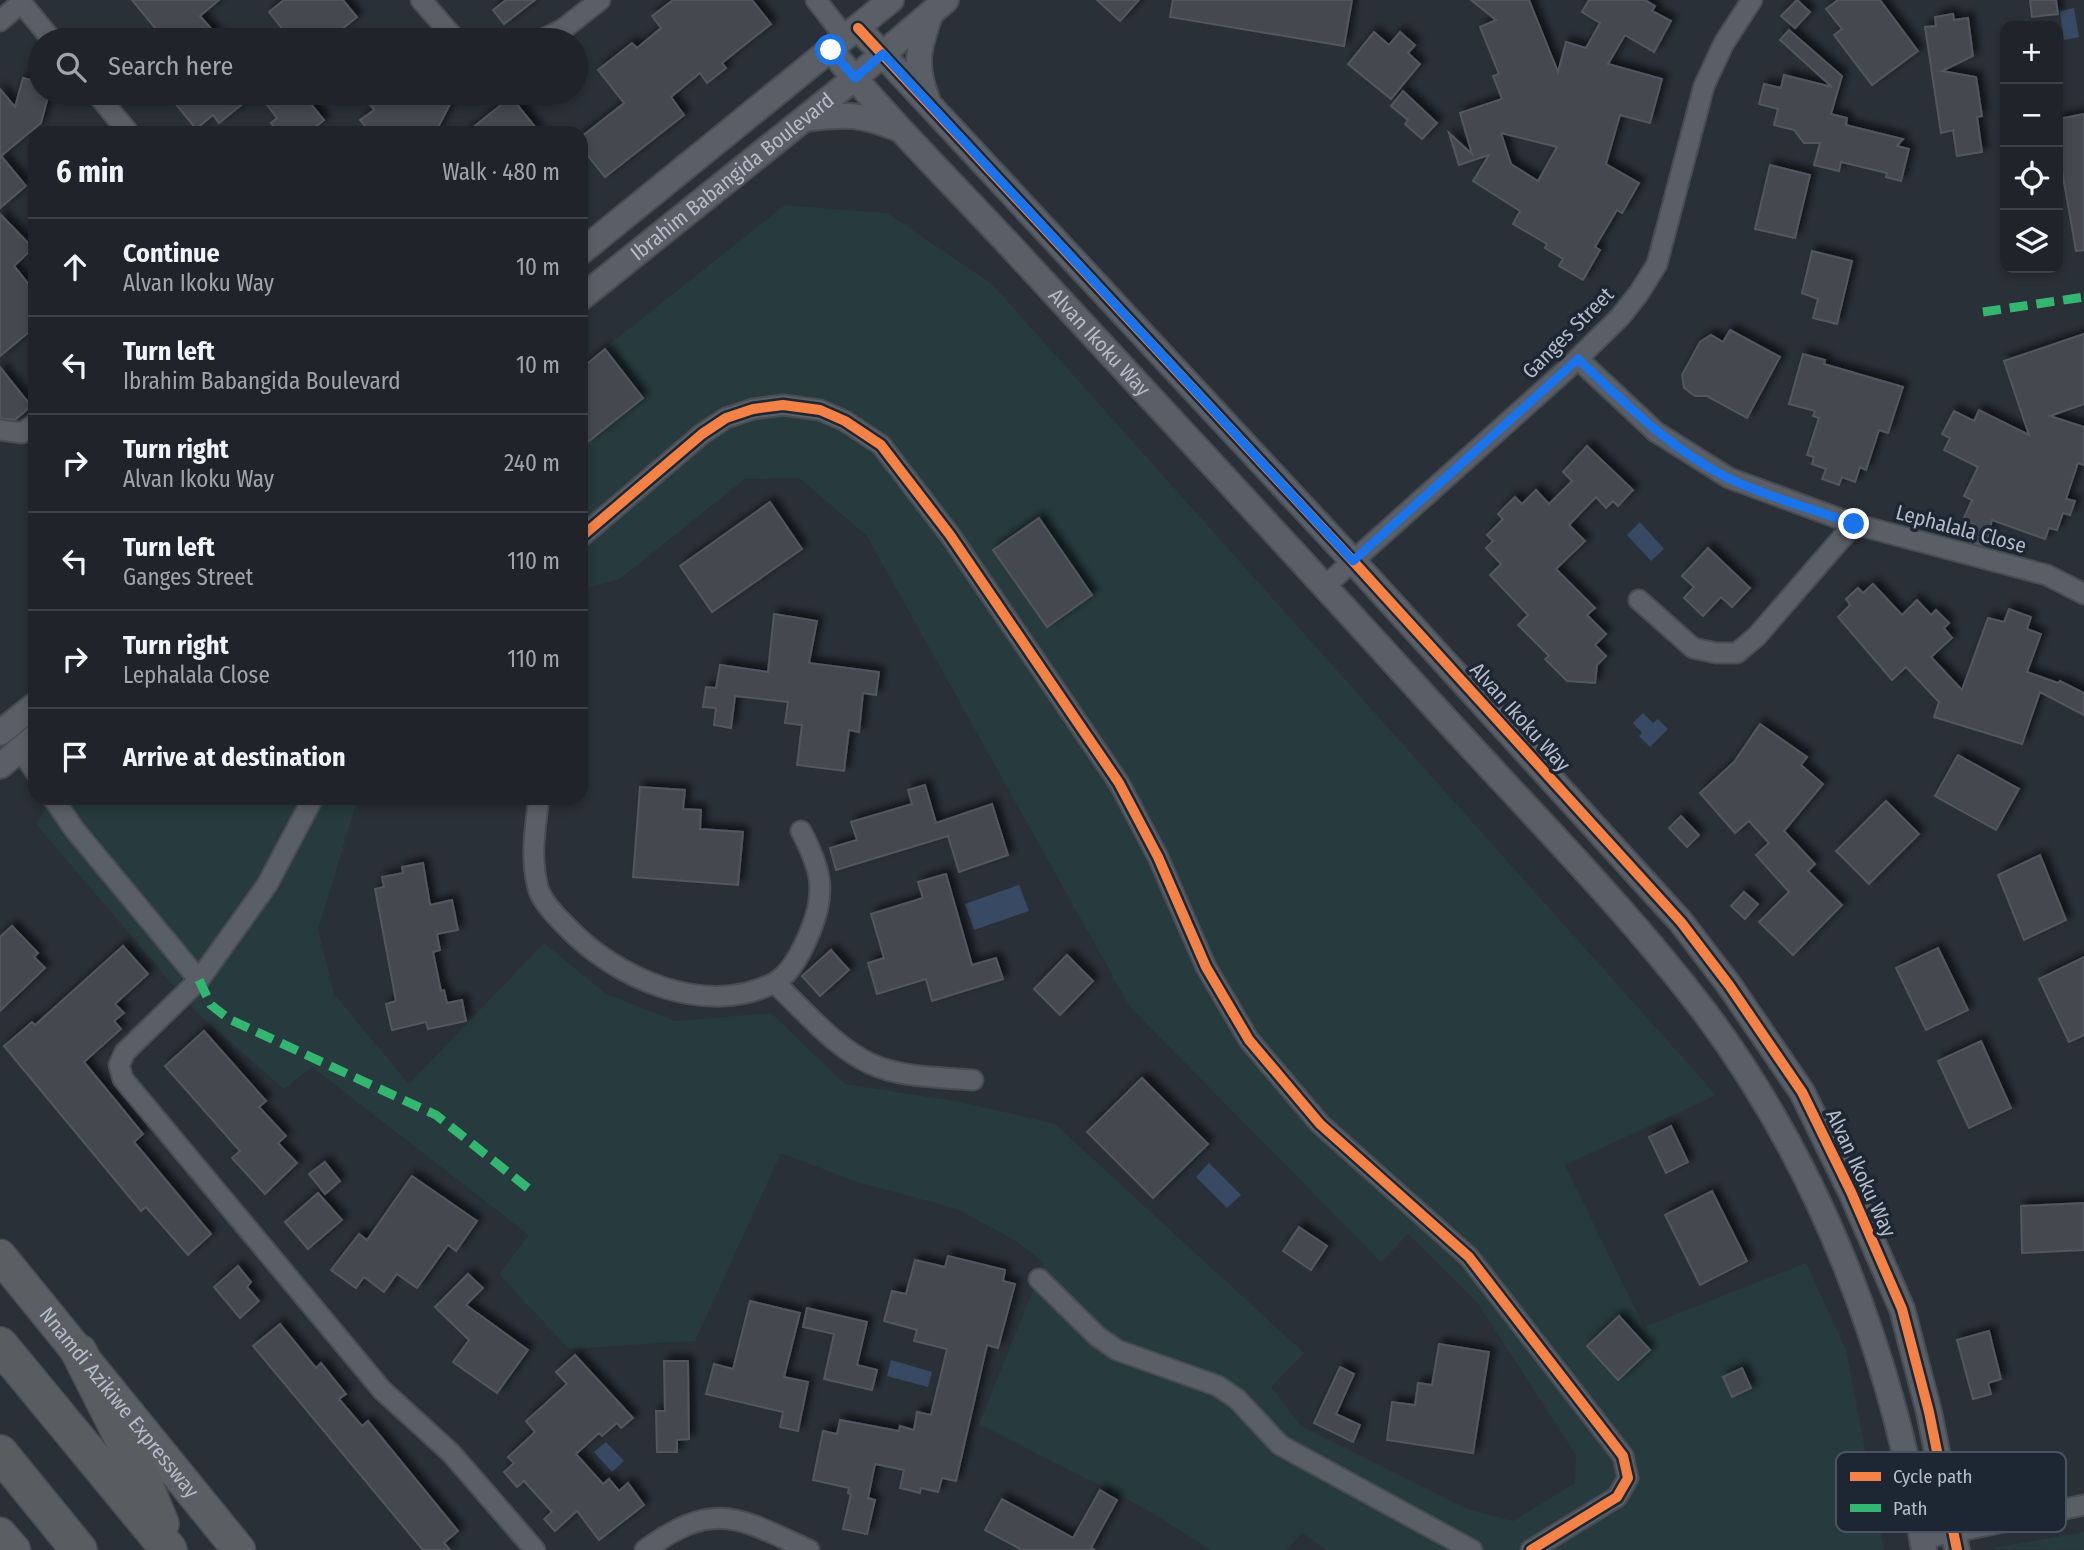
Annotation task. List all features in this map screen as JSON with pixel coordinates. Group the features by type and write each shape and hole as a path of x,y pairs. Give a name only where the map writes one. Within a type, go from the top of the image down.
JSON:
{"highway":[{"name":"Nnamdi Azikiwe Expressway","path":"0,1256 239,1550"},
{"path":"0,1345 170,1550"},
{"path":"79,1352 141,1475 170,1550"},
{"path":"0,1453 79,1550"},
{"path":"0,1534 14,1550"}],"street":[{"path":"421,0 446,28"},
{"path":"565,28 600,0"},
{"path":"816,0 845,38"},
{"name":"Ibrahim Babangida Boulevard","path":"588,246 891,0"},
{"name":"Ganges Street","path":"1324,587 1578,359 1620,317 1657,264 1704,86 1724,43 1752,0"},
{"path":"0,21 20,1 42,28"},
{"path":"930,106 917,71 921,41 938,8"},
{"name":"Ibrahim Babangida Boulevard","path":"588,292 938,8"},
{"name":"Alvan Ikoku Way","path":"845,38 883,54 1353,561 1681,922 1729,985 1802,1092 1902,1309 1937,1452"},
{"name":"Alvan Ikoku Way","path":"845,38 855,78 1652,947 1706,1014 1771,1114 1830,1229 1870,1327 1904,1452"},
{"path":"106,105 123,126"},
{"path":"803,120 841,114 865,116 906,132"},
{"name":"Lephalala Close","path":"1578,359 1656,432 1729,478 1854,524 2047,575 2084,594"},
{"path":"588,531 702,434 726,418 753,409 783,405 820,410 845,421 881,444 950,534 1119,783 1157,857 1206,968 1248,1040 1320,1124 1469,1257 1623,1456 1628,1478 1616,1497 1531,1550"},
{"path":"0,430 22,433 28,429"},
{"path":"1639,600 1693,648 1716,653 1737,653 1757,636 1854,524"},
{"path":"0,733 28,711"},
{"path":"0,766 27,743"},
{"path":"58,805 74,829 199,980"},
{"path":"309,805 267,884 199,980 125,1052 119,1065 123,1079 382,1390 451,1453 535,1550"},
{"path":"538,805 532,857 539,891 555,915 601,957 631,976 694,993 729,996 775,983 797,960 819,907 821,875 801,831"},
{"path":"775,983 838,1042 870,1063 905,1074 973,1080"},
{"path":"1039,1279 1097,1336 1116,1350 1218,1386 1237,1399 1280,1444 1472,1550"},
{"path":"2066,1510 2084,1505"},
{"path":"645,1550 675,1528 699,1520 724,1518 749,1523 808,1550"},
{"path":"1923,1544 1956,1540 1985,1532"}],"green space":[{"path":"785,205 887,213 992,284 1716,1095 1565,1165 1644,1327 1806,1263 1846,1350 1865,1452 1836,1452 1836,1532 1881,1532 1884,1550 1327,1550 1302,1533 1287,1550 1211,1550 1144,1508 979,1424 1044,1263 1016,1241 957,1209 857,1182 781,1153 695,1341 569,1349 499,1274 529,1235 312,1067 284,1089 196,1012 36,824 48,805 356,805 318,930 334,994 409,1084 544,943 606,994 675,1021 771,1013 845,1084 961,1102 1055,1124 1304,1353 1271,1387 1301,1426 1467,1509 1513,1521 1575,1483 1576,1455 1477,1302 1408,1234 1381,1262 1130,1007 867,536 799,478 745,479 620,579 588,588 588,361"},
{"path":"2084,1532 2084,1550 1988,1549"}],"water":[{"path":"2074,8 2079,37 2064,40 2060,11"},
{"path":"1640,522 1664,549 1651,561 1627,535"},
{"path":"1643,713 1653,723 1658,719 1668,729 1650,747 1639,736 1642,733 1633,723"},
{"path":"1019,885 1029,911 974,930 965,904"},
{"path":"1209,1163 1241,1195 1227,1208 1196,1177"},
{"path":"891,1360 932,1372 928,1387 887,1376"},
{"path":"606,1442 624,1461 612,1472 594,1452"}],"building":[{"path":"132,0 219,0 200,16 210,28 155,28"},
{"path":"284,0 343,0 357,17 343,28 282,28 269,12"},
{"path":"506,0 535,0 504,24 493,10"},
{"path":"673,0 752,0 771,24 722,63 726,68 707,83 700,73 671,97 684,115 605,177 588,156 588,131 624,103 598,70 632,43 637,48 661,28 652,16"},
{"path":"1097,0 1139,0 1120,21"},
{"path":"1173,0 1352,0 1344,46 1170,17"},
{"path":"1471,0 1529,0 1558,72 1566,42 1586,48 1600,23 1582,12 1589,0 1645,0 1655,6 1652,11 1671,21 1654,52 1625,35 1608,64 1662,79 1650,123 1620,115 1606,164 1639,183 1622,213 1617,210 1595,247 1600,250 1583,280 1559,266 1563,259 1545,248 1547,244 1513,224 1520,211 1473,181 1489,155 1459,165 1449,133 1472,154 1460,113 1502,99 1493,76 1499,74 1480,27 1496,20","holes":["1501,133 1557,147 1538,181 1511,164"]},
{"path":"1797,0 1810,12 1795,28 1781,16"},
{"path":"1838,0 1880,0 1918,51 1872,85 1834,35 1842,29 1826,9"},
{"path":"2030,0 2056,0 2058,14 2032,17"},
{"path":"1953,14 1954,20 1968,18 1973,56 1942,71 1976,77 1982,116 1977,117 1982,152 1957,156 1953,130 1941,133 1925,27 1936,26 1935,17"},
{"path":"1789,30 1842,76 1831,114 1847,118 1846,125 1903,139 1897,146 1909,149 1901,181 1886,177 1887,173 1841,162 1839,171 1814,165 1820,143 1804,143 1794,130 1774,125 1778,109 1759,104 1764,84 1781,88 1784,75 1832,87 1780,40"},
{"path":"1374,32 1389,45 1400,32 1415,45 1408,53 1420,64 1391,99 1348,64"},
{"path":"23,78 28,79 28,105 46,105 41,123 37,126 28,126 28,134 1,156 26,186 0,208 0,89 15,107"},
{"path":"1403,91 1437,123 1422,139 1405,124 1408,120 1391,106"},
{"path":"177,105 241,105 219,123 213,115 200,126 194,126"},
{"path":"267,105 312,105 324,120 317,126 273,126 271,123 277,118"},
{"path":"370,105 450,105 439,126 365,126 360,120 374,110"},
{"path":"501,105 517,105 534,126 475,126"},
{"path":"2084,114 2084,250 2076,251 2063,177 2063,118"},
{"path":"1770,165 1810,175 1795,238 1755,229"},
{"path":"0,214 28,243 28,253 14,266 28,283 28,333 0,356"},
{"path":"1812,251 1852,261 1837,324 1813,318 1818,299 1802,293"},
{"path":"1730,330 1780,357 1747,418 1707,396 1695,396 1684,388 1682,375 1700,342 1711,335 1723,342"},
{"path":"2084,334 2084,404 2050,416 2084,427 2084,465 2078,463 2066,499 2075,501 2070,515 2063,513 2057,530 2049,528 2045,539 1992,520 1985,546 1970,542 1975,525 1963,520 1972,500 1964,496 1978,467 1944,450 1950,438 1942,434 1954,411 1974,421 1979,410 2029,435 2004,361"},
{"path":"605,349 643,398 589,441 588,440 588,363"},
{"path":"1803,354 1825,360 1824,364 1903,387 1888,433 1879,430 1866,470 1860,467 1855,482 1842,477 1839,485 1822,479 1826,469 1812,464 1814,457 1807,455 1819,418 1813,416 1815,411 1789,404"},
{"path":"0,367 28,402 28,409 15,420 0,418"},
{"path":"1587,446 1633,490 1618,506 1613,501 1606,508 1596,497 1569,525 1585,541 1556,569 1595,608 1587,615 1606,634 1595,645 1606,656 1597,665 1595,683 1567,681 1545,659 1549,656 1518,625 1528,615 1490,575 1501,564 1486,548 1493,541 1487,535 1503,519 1498,514 1515,497 1522,504 1536,490 1549,504 1572,481 1563,472"},
{"path":"770,502 802,549 712,612 680,566"},
{"path":"1039,518 1092,595 1047,627 993,550"},
{"path":"1708,548 1750,588 1732,607 1721,597 1703,616 1684,598 1694,587 1682,576"},
{"path":"1873,584 1902,615 1917,600 1931,615 1936,610 1949,623 1944,628 1952,638 1931,657 1962,690 1988,618 2004,622 2009,609 2031,617 2027,629 2041,634 2027,672 2058,683 2060,681 2084,693 2084,715 2040,692 2022,744 1934,717 1939,702 1906,667 1892,680 1838,617 1850,605 1846,599 1858,588 1863,593"},
{"path":"774,614 817,621 809,663 879,672 876,695 863,693 859,732 849,730 844,771 797,765 802,725 785,723 788,702 735,696 731,728 714,725 716,708 703,707 706,687 716,688 720,665 768,672"},
{"path":"1760,724 1807,757 1801,765 1823,784 1784,831 1815,864 1808,871 1842,905 1793,955 1759,922 1789,892 1756,855 1769,843 1749,821 1735,833 1700,793 1734,762"},
{"path":"1958,755 2019,789 1996,830 1935,796"},
{"path":"925,785 936,823 992,804 1008,855 959,872 948,836 836,870 830,848 857,840 851,822 912,804 908,790"},
{"path":"640,787 685,790 683,809 701,810 700,829 743,832 738,885 633,877"},
{"path":"1886,801 1919,834 1869,884 1836,851"},
{"path":"1681,816 1699,835 1687,847 1669,828"},
{"path":"2040,855 2066,920 2024,940 1998,875"},
{"path":"423,863 430,905 452,900 458,930 437,934 440,950 433,952 441,991 444,990 447,1003 462,1000 466,1021 428,1029 426,1022 392,1030 386,1004 396,1001 375,889 384,887 382,877 403,873 402,867"},
{"path":"946,874 972,965 996,958 1003,979 932,1001 926,979 877,994 868,963 884,958 871,914 923,898 918,882"},
{"path":"1744,892 1758,904 1745,919 1731,906"},
{"path":"12,926 38,953 34,957 45,968 0,1011 0,937"},
{"path":"123,946 148,974 115,1004 124,1013 114,1021 121,1029 84,1062 143,1134 134,1142 211,1234 188,1255 146,1207 141,1211 4,1046 32,1022 35,1025"},
{"path":"1938,948 1968,1010 1926,1030 1896,968"},
{"path":"831,950 849,970 820,996 802,976"},
{"path":"1067,955 1093,981 1060,1015 1034,989"},
{"path":"2084,957 2084,1035 2069,1042 2039,979"},
{"path":"204,1031 266,1101 259,1107 286,1136 278,1143 297,1163 265,1194 232,1158 240,1151 165,1066"},
{"path":"1981,1041 2011,1108 1969,1128 1938,1061"},
{"path":"1142,1078 1208,1144 1153,1198 1087,1132"},
{"path":"1671,1126 1688,1162 1666,1173 1649,1137"},
{"path":"325,1162 340,1181 325,1194 309,1174"},
{"path":"412,1176 477,1221 456,1251 448,1245 417,1288 397,1274 384,1292 364,1277 356,1288 331,1270 359,1234 367,1240"},
{"path":"1712,1191 1747,1261 1700,1285 1665,1215"},
{"path":"318,1193 342,1220 308,1249 285,1222"},
{"path":"2084,1203 2084,1250 2022,1253 2021,1206"},
{"path":"1299,1227 1327,1246 1311,1270 1283,1251"},
{"path":"948,1256 1005,1270 1003,1281 1015,1284 998,1348 987,1345 956,1481 942,1478 938,1492 921,1488 920,1493 900,1488 904,1470 875,1464 868,1498 875,1500 867,1534 843,1529 851,1494 848,1493 849,1488 813,1480 823,1431 837,1434 840,1420 899,1431 900,1426 914,1430 917,1412 931,1415 947,1349 914,1341 917,1330 884,1321 892,1291 906,1294 915,1260 945,1267"},
{"path":"238,1266 251,1282 247,1287 259,1301 240,1318 214,1287"},
{"path":"468,1274 483,1288 466,1305 528,1350 497,1393 453,1362 469,1340 435,1307"},
{"path":"750,1301 800,1313 784,1377 808,1382 798,1431 780,1427 783,1412 706,1394 714,1364 733,1369"},
{"path":"807,1308 867,1322 857,1365 877,1370 872,1390 824,1379 834,1334 803,1327"},
{"path":"1619,1316 1650,1350 1618,1380 1587,1346"},
{"path":"280,1324 316,1368 321,1363 346,1394 339,1399 362,1426 368,1421 458,1531 444,1543 450,1550 423,1550 253,1346"},
{"path":"1989,1331 2001,1379 1988,1383 1991,1394 1973,1399 1957,1340"},
{"path":"1439,1344 1489,1352 1473,1453 1387,1440 1392,1402 1415,1405 1418,1383 1432,1385"},
{"path":"575,1355 633,1418 621,1428 617,1423 602,1436 599,1433 576,1454 603,1484 609,1479 619,1491 628,1483 644,1505 599,1540 577,1511 555,1531 544,1519 552,1512 524,1481 517,1487 504,1472 514,1463 508,1457 535,1432 526,1421 567,1384 556,1372"},
{"path":"664,1361 688,1361 689,1439 677,1440 677,1452 657,1452 656,1411 665,1411"},
{"path":"1340,1367 1354,1374 1336,1414 1360,1425 1353,1442 1314,1423"},
{"path":"1742,1368 1751,1388 1732,1397 1723,1377"},
{"path":"1100,1490 1117,1500 1091,1548 1095,1550 1022,1550 985,1530 1002,1499 1073,1538"}],"marked path":[{"path":"1983,312 2084,297"},
{"path":"199,980 211,1005 229,1019 436,1115 534,1193"}],"cycle path":[{"path":"858,28 1353,561 1681,922 1729,985 1802,1092 1851,1192 1902,1309 1937,1452"},
{"path":"588,531 702,434 726,418 753,409 783,405 820,410 845,421 881,445 950,535 1119,783 1158,857 1206,967 1249,1040 1320,1124 1469,1257 1623,1456 1628,1478 1617,1497 1531,1550"},
{"path":"1953,1532 1957,1550"}],"route":[{"path":"831,50 855,78 883,54 1353,561 1578,359 1656,432 1690,455 1729,478 1854,524"}]}
